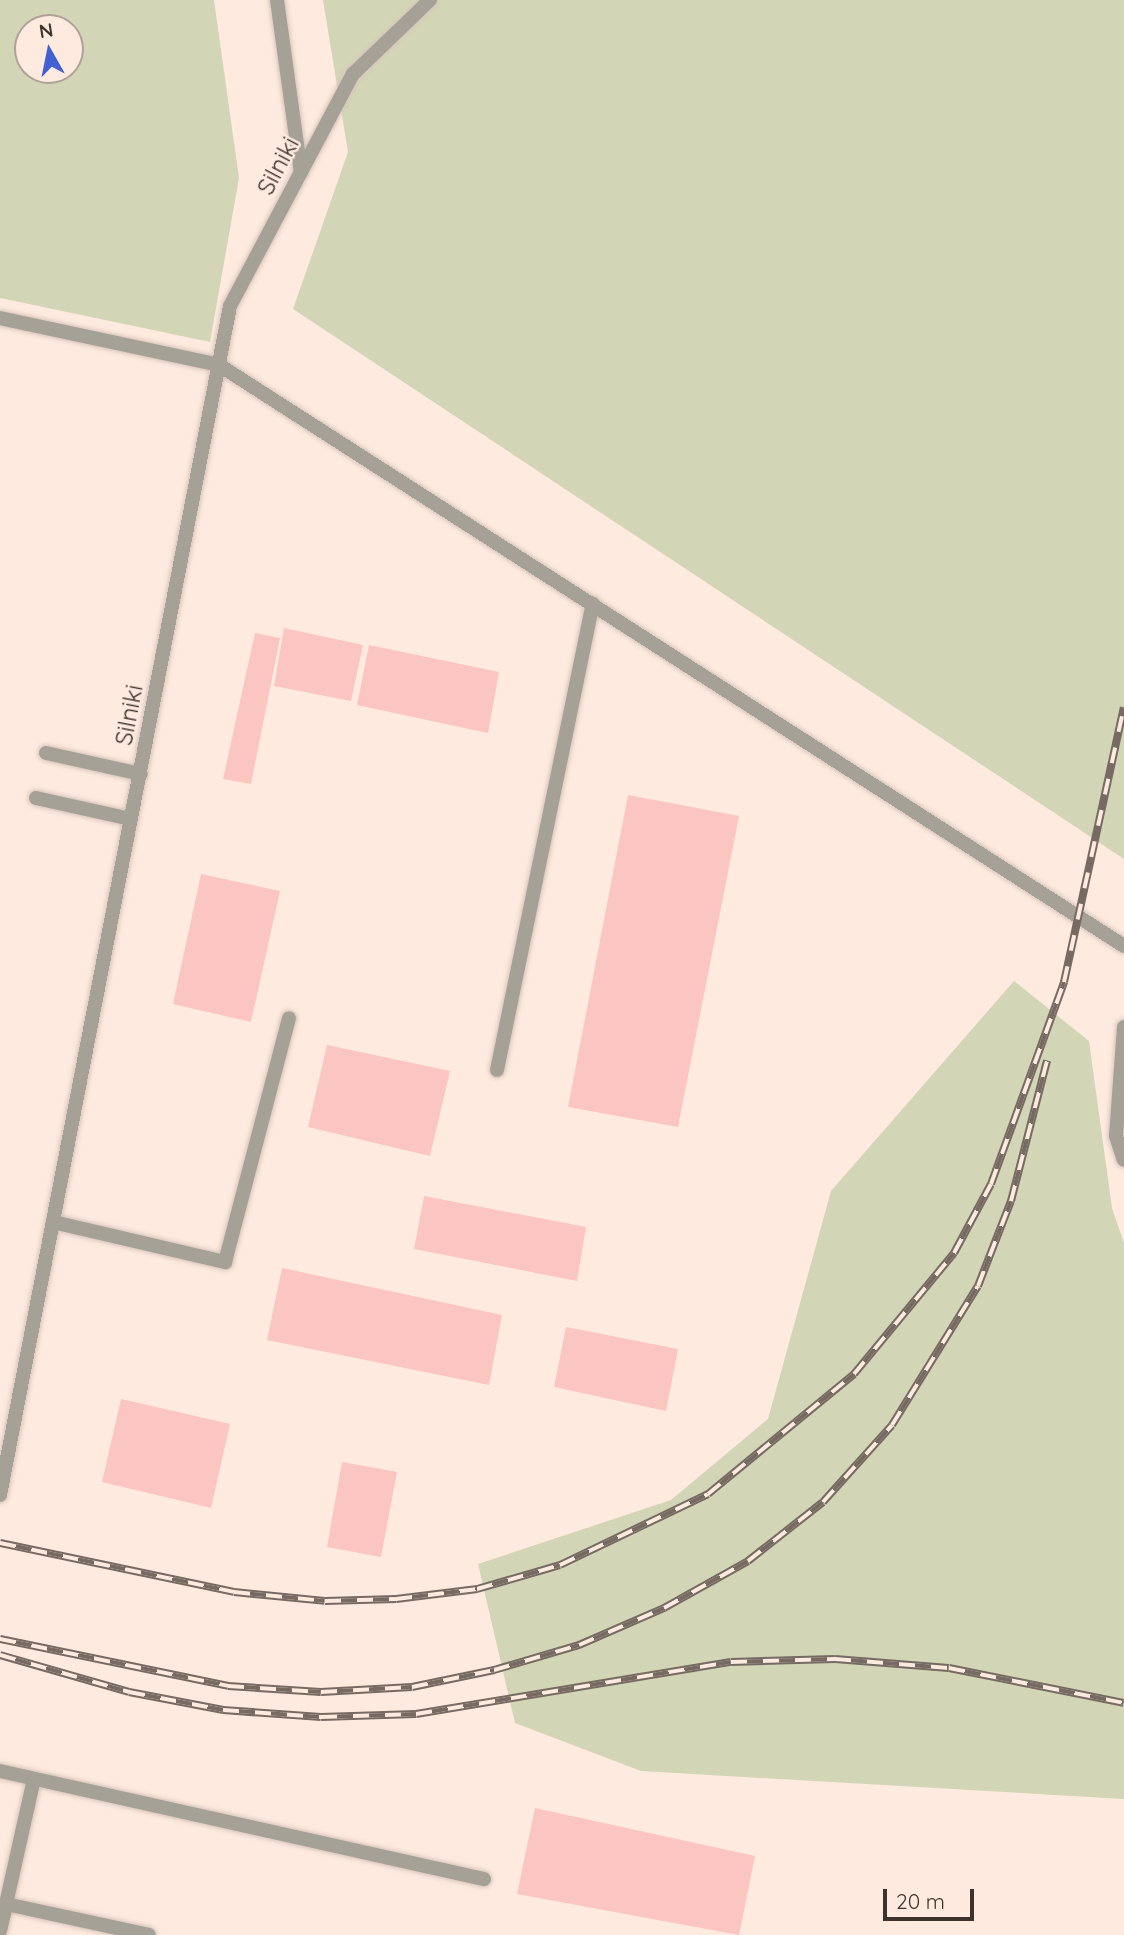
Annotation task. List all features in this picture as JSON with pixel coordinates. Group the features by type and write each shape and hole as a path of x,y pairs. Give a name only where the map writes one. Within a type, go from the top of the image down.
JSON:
{"lane":[{"path":"276,0 301,172"},
{"name":"Silniki","path":"0,1495 230,306 353,74 430,0"},
{"path":"0,318 219,365 1124,946"},
{"path":"497,1070 593,604"},
{"path":"46,753 141,774"},
{"path":"36,798 131,819"},
{"path":"53,1222 225,1262 289,1018"},
{"path":"1124,1027 1116,1136 1124,1160"},
{"path":"0,1771 484,1880"},
{"path":"0,1931 34,1779"},
{"path":"6,1904 149,1935"}],"green space":[{"path":"0,0 214,0 239,178 210,342 0,298"},
{"path":"323,0 1124,0 1124,859 293,309 348,152"},
{"path":"1014,981 1089,1041 1112,1208 1124,1243 1124,1799 641,1771 515,1723 478,1564 671,1500 768,1419 831,1191"}],"building":[{"path":"284,628 363,645 351,701 274,686"},
{"path":"255,633 280,638 251,784 223,779"},
{"path":"369,645 499,672 488,733 357,705"},
{"path":"628,795 739,816 678,1127 568,1107"},
{"path":"201,874 280,891 251,1022 173,1004"},
{"path":"327,1045 450,1071 430,1156 308,1127"},
{"path":"424,1196 586,1227 577,1281 414,1249"},
{"path":"282,1268 502,1315 489,1385 267,1340"},
{"path":"566,1327 678,1349 666,1411 554,1387"},
{"path":"121,1399 230,1424 211,1508 102,1482"},
{"path":"342,1462 397,1472 381,1557 327,1547"},
{"path":"535,1808 755,1856 739,1935 517,1894"}],"railway":[{"path":"0,1543 234,1592 325,1601 396,1599 477,1589 560,1565 708,1494 854,1374 954,1253 991,1184 1064,982 1124,707"},
{"path":"0,1639 228,1686 321,1692 412,1687 494,1670 579,1645 664,1608 748,1561 823,1502 892,1425 978,1286 1011,1201 1047,1061"},
{"path":"0,1655 129,1692 223,1710 321,1717 416,1714 731,1662 835,1659 949,1668 1124,1703"}]}
